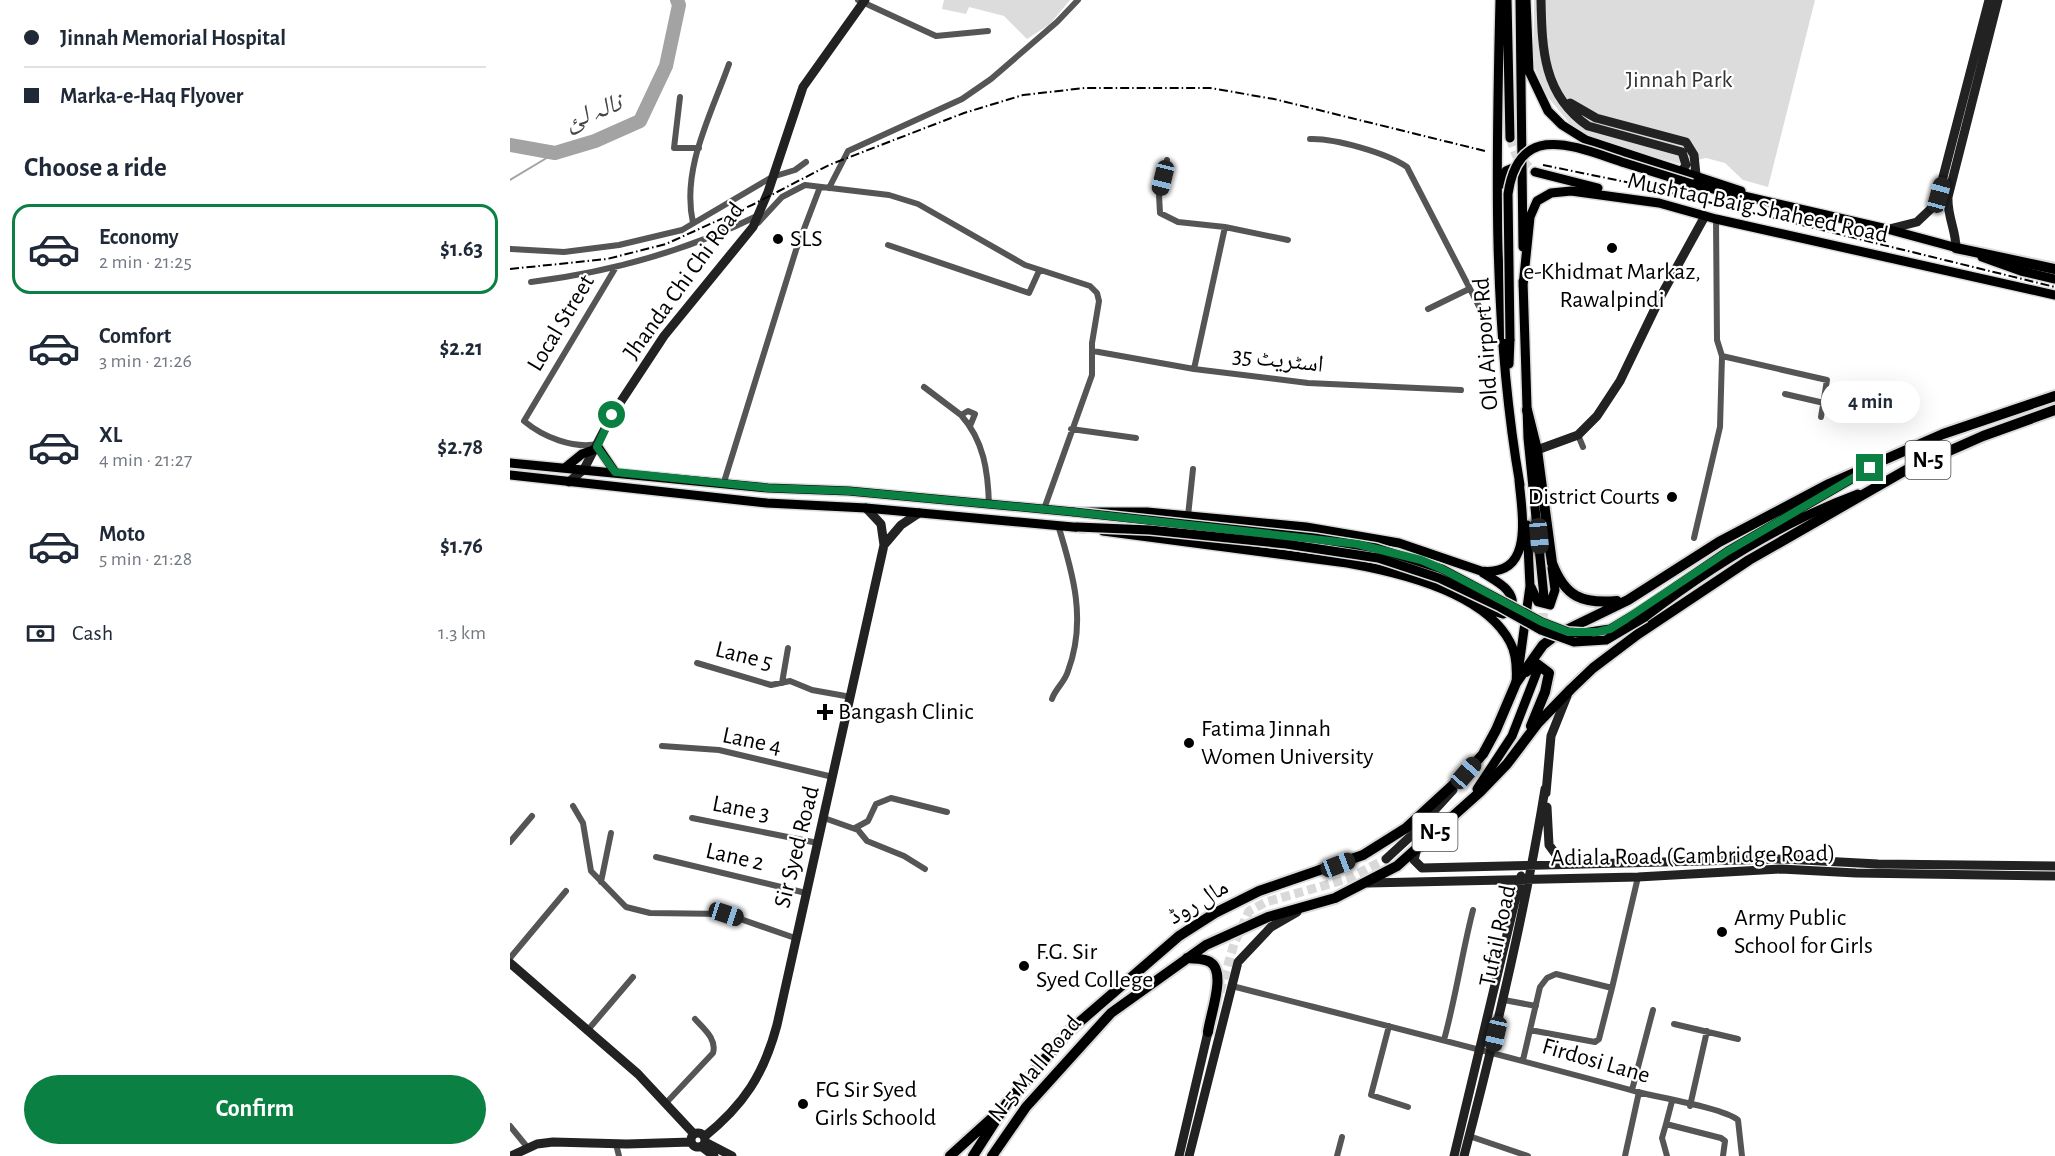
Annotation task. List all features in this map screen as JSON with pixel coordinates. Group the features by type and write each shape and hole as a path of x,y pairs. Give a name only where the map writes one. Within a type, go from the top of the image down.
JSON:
{"highway":[{"path":"1956,248 2055,269"},
{"name":"N-5","path":"1870,468 1943,434 2055,396"},
{"path":"1527,410 1537,450 1552,563 1564,585 1584,601 1598,603 1628,600"},
{"name":"N-5","path":"1875,488 1906,470 1983,436 2055,410"},
{"name":"مال روڈ","path":"973,1156 1007,1103 1049,1054 1101,1002 1179,936 1215,912 1259,891 1347,862 1385,843 1406,828 1466,773 1483,754 1497,730 1516,683 1543,645 1556,635 1628,600 1719,542 1789,503 1870,468"},
{"name":"N-5 Mall Road","path":"992,1156 1026,1107 1111,1013 1206,945 1268,917 1335,898 1368,883 1397,866 1467,804 1507,764 1526,736 1570,689 1616,650 1749,560 1875,488"},
{"path":"1516,683 1534,665 1542,665 1550,673 1545,692 1526,736"},
{"path":"1187,958 1208,961 1216,967 1219,978 1208,1032"},
{"path":"1101,1002 1086,1020 1082,1031 1086,1033 1111,1013"},
{"path":"1049,1054 1079,1035 1060,1067"},
{"path":"950,1156 1007,1103"}],"main road":[{"name":"Old Airport Rd","path":"1500,0 1499,205 1503,347 1519,480 1529,536 1530,586 1516,683"},
{"path":"1507,0 1510,138"},
{"name":"Old Airport Rd","path":"1520,0 1521,200 1527,410 1544,597"},
{"name":"Mushtaq Baig Shaheed Road","path":"1526,0 1529,71 1548,111 1570,132 1586,140 1681,172 1694,180"},
{"path":"1541,0 1543,53 1548,75 1561,97 1588,126 1682,152 1686,165 1681,172"},
{"path":"1887,229 1917,222 1936,204 1989,0"},
{"path":"1956,248 1956,238 1947,213 1948,197 1998,0"},
{"name":"Jhanda Chi Chi Road","path":"569,482 584,469 612,415 664,336 753,227 803,87 862,1"},
{"path":"1548,75 1570,103 1596,118 1686,142 1694,155 1694,180"},
{"path":"1508,396 1510,339 1508,194 1517,162 1525,155 1545,146 1570,145 1778,205 1887,229 1956,248 2021,272 2055,279"},
{"path":"1499,205 1506,171 1513,168 1518,172 1521,200"},
{"path":"1535,172 1659,203"},
{"name":"Mushtaq Baig Shaheed Road","path":"1523,286 1530,217 1538,201 1551,193 1571,191 1659,203 1716,219 2055,295"},
{"path":"1537,450 1578,435 1597,416 1620,381 1662,294 1706,216"},
{"path":"566,467 576,457 597,447 615,472"},
{"path":"510,463 1044,509 1314,538 1376,548 1442,569 1542,622 1568,632 1583,633 1610,629 1643,614 1777,532 1820,509 1875,488"},
{"path":"1077,527 1150,530 1286,544 1378,558 1439,578 1500,606 1541,630 1574,642 1606,640 1728,551 1870,468"},
{"path":"510,475 767,503 866,508 1058,525 1301,556 1382,569 1423,582 1470,604 1503,614 1512,609 1512,596 1481,571"},
{"path":"1074,512 1109,510 1188,516 1306,527 1375,537 1481,571 1494,573 1505,570 1517,554 1524,530 1519,480"},
{"path":"866,508 880,524 884,545"},
{"path":"884,545 901,525 919,513"},
{"name":"Sir Syed Road","path":"699,1140 729,1116 750,1090 770,1050 852,698 884,545"},
{"path":"1530,586 1538,602 1550,604 1555,591 1552,563"},
{"path":"1470,604 1497,626 1511,642 1517,666 1516,683"},
{"path":"1467,804 1512,735 1538,669"},
{"path":"1563,864 1549,845 1545,789 1551,736 1570,689"},
{"path":"1386,859 1440,805 1466,773"},
{"name":"Tufail Road","path":"1464,1156 1504,1000 1525,879 1545,789"},
{"name":"Adiala Road (Cambridge Road)","path":"1418,848 1414,860 1422,868 1784,859 1878,864 2055,866"},
{"name":"Adiala Road (Cambridge Road)","path":"1368,883 1638,877 1781,869 1856,873 2055,876"},
{"name":"Tufail Road","path":"1454,1156 1525,879"},
{"path":"1189,1156 1238,962 1271,927 1304,907"},
{"path":"510,963 666,1102 714,1156"},
{"path":"1179,1156 1208,1032"},
{"path":"511,1156 528,1148 553,1142 616,1144 699,1140 732,1156"}],"street":[{"path":"829,188 848,151 962,99 1033,43 1078,0"},
{"path":"862,1 936,36 988,31"},
{"path":"693,224 690,193 699,148 729,64"},
{"path":"680,97 674,148 699,148"},
{"path":"1310,139 1350,145 1399,161 1407,167 1482,314"},
{"path":"1167,160 1159,195 1160,213 1178,222 1225,227 1288,240"},
{"path":"511,249 564,252 619,245 682,230 772,177 795,170 806,162"},
{"path":"753,227 782,197 805,185 889,195 918,204 937,218 1039,271 1090,286 1097,293 1099,301 1092,375 1044,509"},
{"path":"724,482 796,250 820,188"},
{"path":"531,282 616,267 688,246 759,215"},
{"path":"1694,538 1720,428 1722,356 1717,340 1716,219"},
{"path":"1194,369 1225,227"},
{"path":"888,245 1029,293 1039,271"},
{"name":"Local Street","path":"597,447 582,447 535,430 524,421 616,267"},
{"path":"1428,309 1469,289"},
{"name":"اسٹریٹ 35","path":"1093,351 1194,369 1308,383 1461,390"},
{"path":"1722,356 1822,377 1827,380 1821,417"},
{"path":"924,387 961,415 970,426 986,463 989,505"},
{"path":"1785,394 1824,403"},
{"path":"961,415 968,411 975,414 970,426"},
{"path":"1071,429 1136,438"},
{"path":"1578,435 1583,447"},
{"path":"1188,516 1193,469"},
{"path":"1052,699 1068,671 1078,616 1070,564 1058,525"},
{"name":"Lane 5","path":"782,683 788,648"},
{"name":"Lane 5","path":"697,663 771,686 790,681 812,690 852,698"},
{"name":"Lane 4","path":"662,746 719,750 834,777"},
{"path":"855,828 868,821 876,804 891,798 947,812"},
{"path":"573,806 583,823 591,871 626,907 650,913 726,914 795,938"},
{"path":"510,842 531,816"},
{"name":"Lane 3","path":"692,818 818,843"},
{"path":"824,818 855,828 867,841 904,856 925,869"},
{"path":"601,882 611,833"},
{"name":"Lane 2","path":"656,857 806,892"},
{"path":"1530,1030 1595,1042 1599,1039 1638,877"},
{"path":"510,958 566,891"},
{"path":"1444,1040 1458,987 1460,963 1473,910"},
{"path":"1523,1060 1540,987 1547,978 1556,974 1612,988"},
{"path":"587,1031 633,977"},
{"name":"Firdosi Lane","path":"1232,986 1523,1060 1690,1106 1729,1113 1738,1120 1742,1156"},
{"path":"1504,1000 1536,1006"},
{"path":"1625,1156 1635,1091 1653,1010"},
{"path":"666,1102 713,1053 715,1045 712,1038 695,1019"},
{"path":"1674,1024 1738,1039"},
{"path":"1389,1026 1371,1095 1408,1107"},
{"path":"1690,1106 1707,1031"},
{"path":"1667,1156 1662,1138 1672,1101"},
{"path":"1666,1124 1721,1138 1725,1142 1723,1156"},
{"path":"510,1126 528,1148"},
{"path":"1469,1136 1528,1156"},
{"path":"1337,1156 1342,1137"},
{"path":"616,1144 619,1156"}],"green space":[{"path":"944,0 1070,0 1050,24 1027,39 1004,16 969,7 966,14 942,9"},
{"name":"Jinnah Park","path":"1534,0 1815,0 1768,187 1743,180 1725,163 1706,158 1681,164 1594,140 1576,131 1546,95 1534,66"}],"waterway":[{"name":"نالہ لئ","path":"510,145 555,153 595,141 640,121 666,66 679,5 677,0"},
{"path":"510,180 555,153"}],"tunnel":[{"path":"1510,138 1516,155 1535,172"},
{"path":"1542,649 1544,597"},
{"path":"1220,992 1234,944 1249,911 1266,902 1347,879 1386,859"}],"railway":[{"path":"510,269 607,259 666,244 752,205 829,165 964,113 1023,95 1085,88 1210,88 1274,99 1485,151"},
{"path":"1543,165 1626,182 2055,287"}],"place":[{"name":"SLS","path":"778,239"},
{"name":"e-Khidmat Markaz, Rawalpindi","path":"1612,248"},
{"name":"District Courts","path":"1672,497"},
{"name":"Bangash Clinic","path":"825,712"},
{"name":"Fatima Jinnah Women University","path":"1189,743"},
{"name":"Army Public School for Girls","path":"1722,932"},
{"name":"F.G. Sir Syed College","path":"1024,966"},
{"name":"FG Sir Syed Girls Schoold","path":"803,1104"}],"route":[{"path":"612,415 597,447 615,472 768,488 849,491 920,500 1074,512 1357,544 1421,560 1479,586 1542,622 1568,632 1583,633 1610,629 1728,551 1870,468"}]}
